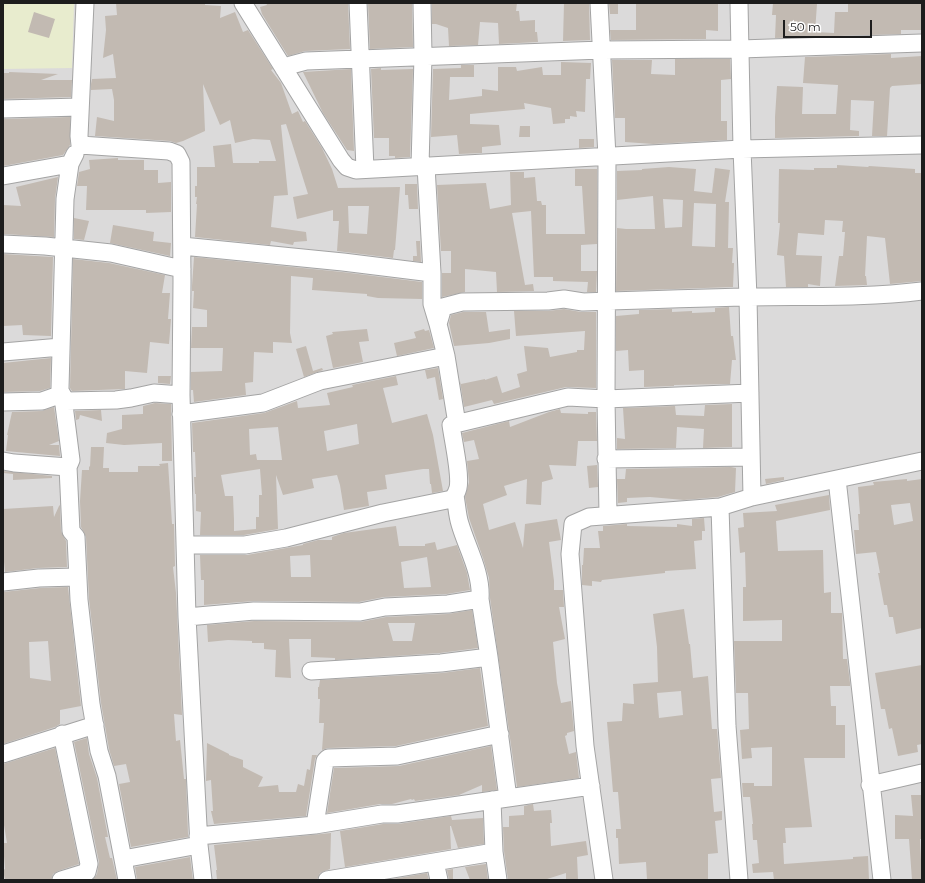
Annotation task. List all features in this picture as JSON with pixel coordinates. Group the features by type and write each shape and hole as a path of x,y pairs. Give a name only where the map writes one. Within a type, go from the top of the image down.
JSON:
{"street":[{"path":"85,3 78,136 80,145 70,164 66,198 60,388 64,397 71,460 68,467 71,531 76,537 77,577 90,697 99,751 107,776 126,880"},
{"path":"243,3 347,167 356,170 742,149 922,145"},
{"path":"358,3 365,169"},
{"path":"422,3 423,166 432,273 432,304 446,356 457,424"},
{"path":"599,3 607,157 606,459 608,515"},
{"path":"739,3 742,149 748,297 752,497"},
{"path":"284,69 291,65 306,61 360,58 602,50 740,49 922,43"},
{"path":"3,109 80,107"},
{"path":"80,145 169,151 177,154 181,162 181,414 187,617 199,841 203,880"},
{"path":"3,176 70,164"},
{"path":"3,244 111,253 182,269"},
{"path":"182,246 344,262 432,273"},
{"path":"438,324 443,307 462,302 548,301 564,299 583,302 829,296 922,291"},
{"path":"3,352 61,347"},
{"path":"181,414 263,403 320,382 446,356"},
{"path":"3,402 42,401 64,397 116,400 154,393 181,395"},
{"path":"508,798 478,578 459,522 455,496 458,487 458,476 451,425 568,397 606,399 750,393"},
{"path":"606,459 751,457"},
{"path":"3,460 14,463 68,467"},
{"path":"604,880 585,746 570,554 573,524 589,517 720,507 752,497 922,461"},
{"path":"837,480 870,785 882,880"},
{"path":"185,545 245,545 286,538 382,513 452,499 455,496"},
{"path":"720,507 727,726 738,880"},
{"path":"3,582 39,578 77,577"},
{"path":"187,617 254,611 360,612 385,607 448,604 480,599"},
{"path":"311,671 441,663 489,656"},
{"path":"3,754 62,734 95,725"},
{"path":"61,880 87,872 89,864 62,734"},
{"path":"315,825 325,761 328,758 397,756 500,734"},
{"path":"870,785 922,773"},
{"path":"123,859 199,841 382,814 397,814 591,786"},
{"path":"492,800 494,852 498,880"},
{"path":"327,880 494,852"},
{"path":"435,862 439,880"}],"shaded area":[{"path":"3,3 922,3 922,880 3,880"}],"green space":[{"path":"3,3 74,3 72,68 3,69"}],"building":[{"path":"116,3 205,3 205,5 221,6 220,18 235,12 243,32 248,30 273,69 271,70 281,83 292,114 298,111 303,122 305,121 322,148 332,169 338,188 400,187 395,250 393,258 337,251 339,221 333,221 333,210 297,219 293,197 308,194 286,124 281,125 288,195 274,196 271,227 306,232 307,241 294,242 293,245 271,241 270,245 195,237 197,197 195,197 195,186 197,186 197,167 215,167 213,146 231,144 233,163 259,163 259,161 276,161 270,140 253,139 235,143 230,120 220,125 203,84 205,131 176,143 170,141 95,136 97,117 114,121 114,100 112,89 91,90 91,84 92,79 116,78 113,54 103,58 106,30 105,16 117,15","holes":["348,206 369,206 367,234 349,233"]},
{"path":"266,3 348,3 350,49 305,51 288,56 262,14 260,7 267,5"},
{"path":"368,3 412,3 413,47 370,49"},
{"path":"432,3 517,3 516,11 519,11 520,21 535,20 535,32 537,32 538,42 499,44 498,23 480,22 478,45 449,46 448,28 432,24"},
{"path":"564,3 589,3 590,40 563,41"},
{"path":"609,3 618,3 618,14 610,14"},
{"path":"636,3 718,3 718,31 706,30 706,39 611,40 610,30 636,30"},
{"path":"773,3 817,4 815,32 834,33 835,12 848,12 848,3 922,3 922,30 901,30 901,34 775,38 776,15 772,15"},
{"path":"34,12 55,19 49,38 28,32"},
{"path":"891,54 891,58 922,56 922,84 892,86 890,88 887,136 872,136 874,101 851,100 850,130 859,131 859,136 775,138 777,86 803,87 802,114 836,114 838,85 803,83 805,57"},
{"path":"675,59 730,59 731,79 721,80 721,121 727,121 727,140 653,144 625,142 625,118 615,118 612,60 652,60 651,74 675,75"},
{"path":"561,62 591,63 590,79 586,79 585,112 576,111 577,117 570,116 570,119 565,119 565,123 553,124 551,108 524,103 525,109 470,114 470,124 499,125 501,145 482,147 482,153 459,154 457,135 431,137 433,69 461,68 461,65 474,65 474,77 450,77 449,100 482,96 482,89 498,91 498,67 516,67 517,71 542,67 543,75 561,75"},
{"path":"381,68 381,70 413,69 410,157 395,158 395,156 389,156 389,138 374,138 371,69"},
{"path":"351,69 354,151 347,150 323,113 303,72"},
{"path":"3,73 58,74 41,80 72,80 71,97 3,99"},
{"path":"70,117 70,145 63,155 3,166 3,119"},
{"path":"520,126 530,126 530,137 519,137"},
{"path":"579,139 594,139 594,147 579,148"},
{"path":"118,158 118,160 144,160 144,170 158,170 158,183 171,182 171,212 146,213 146,210 86,210 87,186 77,186 79,172 90,169 89,160"},
{"path":"837,165 915,169 915,173 922,173 922,281 890,284 885,238 867,236 865,276 867,285 835,286 839,256 843,256 845,232 842,232 843,221 825,220 824,235 798,233 796,255 822,256 820,286 808,284 808,287 786,287 784,256 777,255 780,223 778,223 779,169 814,170 814,168 837,168"},
{"path":"669,167 696,169 694,191 712,193 715,168 730,170 725,202 729,202 728,248 733,248 733,287 616,291 617,228 655,229 653,196 617,200 617,171","holes":["663,199 683,200 682,227 665,228","694,203 716,204 715,247 692,246"]},
{"path":"575,169 597,169 597,244 581,245 581,271 597,271 596,292 587,292 588,282 553,281 553,277 534,277 531,211 512,213 525,285 533,284 534,291 497,292 496,272 465,269 465,292 442,297 442,273 451,273 451,251 441,251 437,185 486,183 490,209 511,205 510,172 524,172 524,178 535,177 537,201 541,201 542,205 546,205 546,234 585,234 582,186 575,186"},
{"path":"58,177 55,199 54,237 4,234 3,205 21,206 16,187"},
{"path":"405,184 417,184 418,209 409,209 408,195 405,195"},
{"path":"74,218 89,221 84,240 74,239"},
{"path":"113,225 154,232 153,241 171,243 170,256 110,243"},
{"path":"416,241 420,241 421,262 413,261 413,256 417,256"},
{"path":"3,254 53,257 51,336 23,335 22,325 3,326"},
{"path":"194,257 342,272 422,282 422,299 378,298 367,296 367,294 312,290 313,278 291,276 290,333 292,343 273,342 273,353 254,352 253,382 245,383 246,395 194,402 193,390 191,390 191,372 222,371 223,348 191,348 192,327 207,327 207,310 193,308 194,291 192,291 192,286"},
{"path":"73,259 109,263 165,275 162,293 170,293 168,319 171,319 169,344 150,342 147,373 125,371 125,389 72,391 70,388"},
{"path":"729,307 731,336 733,336 736,360 732,360 730,384 644,387 644,370 629,371 628,350 616,351 616,316 639,314 639,310 672,309 672,312 692,311 692,313 715,312 715,308"},
{"path":"564,309 581,312 596,312 596,388 566,387 494,404 492,400 464,407 460,381 461,384 485,380 497,376 502,393 520,387 517,374 527,371 524,346 548,348 550,357 577,352 577,350 584,350 585,331 516,336 514,311 548,311"},
{"path":"463,312 486,312 489,332 510,329 510,339 489,343 454,346 449,323 451,315"},
{"path":"367,329 369,341 359,342 363,362 333,368 326,336 333,334 332,332"},
{"path":"424,329 425,331 429,330 434,348 397,356 394,343 416,338 414,332"},
{"path":"306,346 313,371 322,368 323,370 304,377 296,349"},
{"path":"51,358 50,388 40,391 3,392 3,363"},
{"path":"438,368 443,399 439,400 435,377 427,379 425,370"},
{"path":"158,376 171,376 170,384 158,383"},
{"path":"396,376 398,385 383,388 392,423 427,414 433,435 443,491 432,493 429,469 385,475 387,489 367,492 369,506 344,510 337,475 312,479 314,488 283,495 276,475 278,529 244,535 200,535 201,512 196,511 194,477 196,477 195,452 193,452 192,423 264,413 297,401 298,408 330,405 327,393 353,387 352,385","holes":["357,424 359,444 327,451 324,431","278,427 282,460 257,460 256,454 250,455 249,429","260,469 262,495 259,495 259,517 256,517 256,529 234,531 233,496 225,496 221,475"]},
{"path":"155,403 171,404 172,461 162,461 162,443 124,445 106,443 107,433 122,429 122,415 143,414 143,406"},
{"path":"732,404 732,447 703,448 704,429 677,427 676,448 617,449 617,438 625,439 623,408 675,406 676,415 704,416 705,405"},
{"path":"54,407 59,441 49,445 59,445 60,456 6,451 7,435 12,412 42,411"},
{"path":"560,409 561,413 588,414 588,412 596,412 597,441 578,441 576,466 549,465 553,479 542,482 541,505 526,504 527,479 504,486 507,495 483,504 489,530 515,522 523,548 525,524 557,519 561,540 549,542 554,590 563,590 564,607 559,607 565,639 553,642 557,683 561,703 571,701 574,731 567,733 565,736 569,754 576,752 579,778 517,787 490,598 489,578 469,518 465,497 469,482 467,461 479,459 474,440 464,442 462,433 509,421 510,427"},
{"path":"101,410 102,421 80,415 79,419 76,420 75,411"},
{"path":"91,447 104,447 103,468 109,468 109,472 138,472 138,466 160,466 159,464 168,463 172,524 174,524 175,566 173,567 176,593 182,715 174,714 176,741 180,740 184,779 186,779 188,837 131,847 119,784 130,782 126,764 114,766 109,749 101,703 89,599 86,537 81,527 80,501 82,470 89,470"},
{"path":"597,465 598,487 589,488 587,466"},
{"path":"736,468 735,492 718,497 684,500 650,497 627,498 627,502 618,503 617,479 625,479 626,469"},
{"path":"3,471 52,476 52,478 13,480 13,474 3,473"},
{"path":"784,477 784,480 766,484 765,479"},
{"path":"922,479 922,628 896,634 893,617 889,617 887,605 884,605 876,552 856,554 854,530 859,530 858,514 860,514 858,487 874,485 873,482","holes":["910,503 913,521 894,525 891,505"]},
{"path":"829,495 830,510 776,521 778,551 823,550 824,593 831,592 831,613 842,613 843,659 847,659 850,683 850,686 830,686 831,706 836,706 836,725 845,725 845,758 804,758 812,827 785,828 786,843 783,843 784,864 853,859 853,857 868,856 869,880 774,880 773,872 753,873 752,864 759,863 757,840 753,840 750,797 743,797 742,783 754,783 754,786 772,786 772,747 751,748 752,758 742,759 740,730 749,729 748,693 736,693 734,641 782,641 782,620 743,621 743,587 746,587 745,552 740,553 738,528 744,527 743,513 777,511 775,505"},
{"path":"60,505 61,531 66,541 67,567 38,568 5,572 3,562 3,509 53,506 54,517"},
{"path":"704,518 705,531 702,531 702,540 694,541 696,569 665,571 665,573 602,580 601,582 592,581 592,586 582,585 584,548 600,548 598,531 603,531 603,526 627,524 627,526 677,527 677,524 692,526 692,519"},
{"path":"396,526 399,546 425,546 425,544 435,542 437,550 457,545 467,573 470,590 447,594 384,597 359,602 254,601 204,605 204,580 201,580 200,555 247,555 303,545 318,540 332,540 332,537 344,533","holes":["310,555 311,577 291,577 290,556","427,557 431,587 404,588 401,562"]},
{"path":"68,587 81,706 60,710 60,724 55,727 3,744 3,592","holes":["48,641 51,681 30,678 29,642"]},
{"path":"684,609 690,644 693,678 708,676 712,729 717,729 721,778 711,779 714,812 722,811 722,820 715,821 718,853 708,854 708,880 647,880 646,862 619,864 618,838 616,838 616,829 621,829 618,792 613,792 607,722 622,721 623,703 634,704 633,684 658,682 657,647 653,614","holes":["681,691 683,715 659,718 657,693"]},
{"path":"472,610 478,648 440,653 335,660 335,658 311,657 311,639 289,639 291,678 275,677 276,650 264,649 264,643 228,640 208,642 207,625 254,621 360,622 386,617 448,614","holes":["388,623 415,623 412,641 393,641"]},
{"path":"922,665 922,744 917,745 918,752 898,756 892,728 889,729 885,709 881,709 875,673"},
{"path":"480,668 488,726 396,746 328,748 322,750 324,723 319,723 320,699 318,699 318,687 320,680 442,673"},
{"path":"87,738 89,754 97,778 108,837 105,837 117,880 93,880 97,874 99,862 74,742"},
{"path":"207,743 229,755 243,760 243,767 263,777 258,787 278,785 279,792 296,792 298,784 304,786 307,769 310,770 312,755 317,755 315,759 306,816 214,824 211,811 213,811 211,780 206,781"},
{"path":"491,746 497,790 482,792 482,785 459,795 415,801 414,799 411,799 392,804 380,804 327,813 334,768 399,766"},
{"path":"55,748 79,864 58,871 53,874 51,880 5,880 3,870 5,869 3,843 7,843 3,819 3,764"},
{"path":"911,795 922,795 922,839 920,839 922,880 912,880 909,839 895,839 895,815 913,816"},
{"path":"533,804 534,811 551,810 551,846 586,841 588,855 577,857 578,879 566,880 566,873 544,880 508,880 504,851 503,827 509,827 509,816 524,815 524,806"},
{"path":"451,816 452,820 483,818 484,844 458,848 450,826 451,849 345,867 340,831"},
{"path":"331,833 330,869 320,873 317,880 217,880 214,845"},
{"path":"190,857 193,880 137,880 135,867"},
{"path":"486,864 488,880 470,880 465,867"},
{"path":"453,869 453,880 449,880 447,870"},
{"path":"427,873 429,880 387,880"}]}
